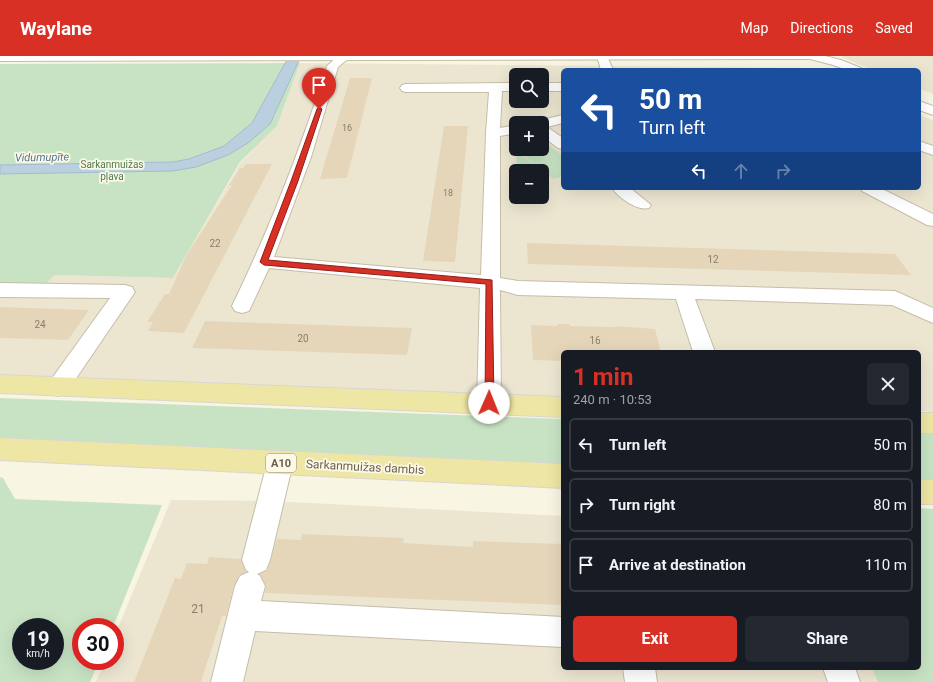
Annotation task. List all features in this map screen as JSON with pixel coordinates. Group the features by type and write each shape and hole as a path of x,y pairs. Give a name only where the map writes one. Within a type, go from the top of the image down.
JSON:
{"main road":[{"path":"0,384 561,407"},
{"path":"921,423 933,423"},
{"name":"Sarkanmuižas dambis","path":"0,449 561,476"},
{"path":"921,492 933,492"}],"street":[{"path":"811,56 823,66 828,68"},
{"path":"0,58 811,56 837,62 852,68"},
{"path":"602,57 606,68"},
{"path":"242,306 264,262 294,181 333,66 343,58"},
{"path":"549,87 561,87"},
{"path":"406,88 509,88"},
{"path":"489,403 493,133 496,88"},
{"path":"921,95 933,100"},
{"path":"921,106 933,111"},
{"path":"549,122 561,119"},
{"path":"493,133 509,130"},
{"path":"549,135 561,144"},
{"path":"921,146 933,151"},
{"path":"623,190 643,205"},
{"path":"872,190 933,221"},
{"path":"264,262 490,282 518,288 895,298 933,316"},
{"path":"0,290 125,292 58,387"},
{"path":"683,292 703,350"},
{"path":"227,682 280,463"},
{"path":"243,615 561,632"},
{"path":"639,670 641,682"},
{"path":"840,670 844,682"}],"shaded area":[{"path":"933,56 933,94 921,89 921,68 868,68 841,57"},
{"path":"300,63 803,68 561,68 561,190 921,190 921,116 933,120 933,412 921,411 921,350 561,350 561,399 0,379 0,286 54,275 173,278 241,162 277,126"},
{"path":"171,500 271,501 561,516 561,670 921,670 933,682 96,682 101,670 124,670 124,618 122,618"}],"green space":[{"name":"Sarkanmuižas pļava","path":"300,63 277,126 240,162 173,278 54,275 43,287 0,286 0,64"},
{"path":"549,145 561,154 561,177 554,179 549,176 549,164 535,164 525,156 549,156"},
{"path":"516,156 523,156 534,164 517,164"},
{"path":"0,398 561,419 561,465 0,442"},
{"path":"921,432 933,432 933,480 921,479"},
{"path":"0,477 3,478 15,499 162,505 117,618 72,618 72,670 95,670 90,682 0,682"},
{"path":"921,508 933,509 933,682 878,682 873,670 921,670"}],"water":[{"name":"Vidumupīte","path":"289,56 301,56 270,124 248,143 228,155 196,167 173,171 0,174 0,165 173,162 189,159 224,146 252,123"}],"building":[{"path":"350,78 372,78 347,178 320,179"},
{"path":"444,126 468,126 455,262 423,261"},
{"path":"246,164 272,164 184,333 148,331 153,322 147,322 165,294 169,294 186,256 232,185 229,185 240,168 243,168"},
{"path":"527,243 895,254 911,275 528,264"},
{"path":"0,307 89,310 68,340 0,338"},
{"path":"205,321 412,328 407,355 192,348"},
{"path":"558,324 569,324 570,326 615,326 655,329 660,350 561,350 561,361 533,360 531,325 557,326"},
{"path":"302,534 404,538 403,543 473,547 473,541 561,544 561,605 265,593 266,585 260,574 267,571 277,539 301,540"},
{"path":"209,557 241,559 246,572 239,575 234,585 226,616 222,616 201,682 134,682 175,578 181,579 187,563 207,564"}],"route":[{"path":"319,109 264,262 490,282 489,403"}]}
